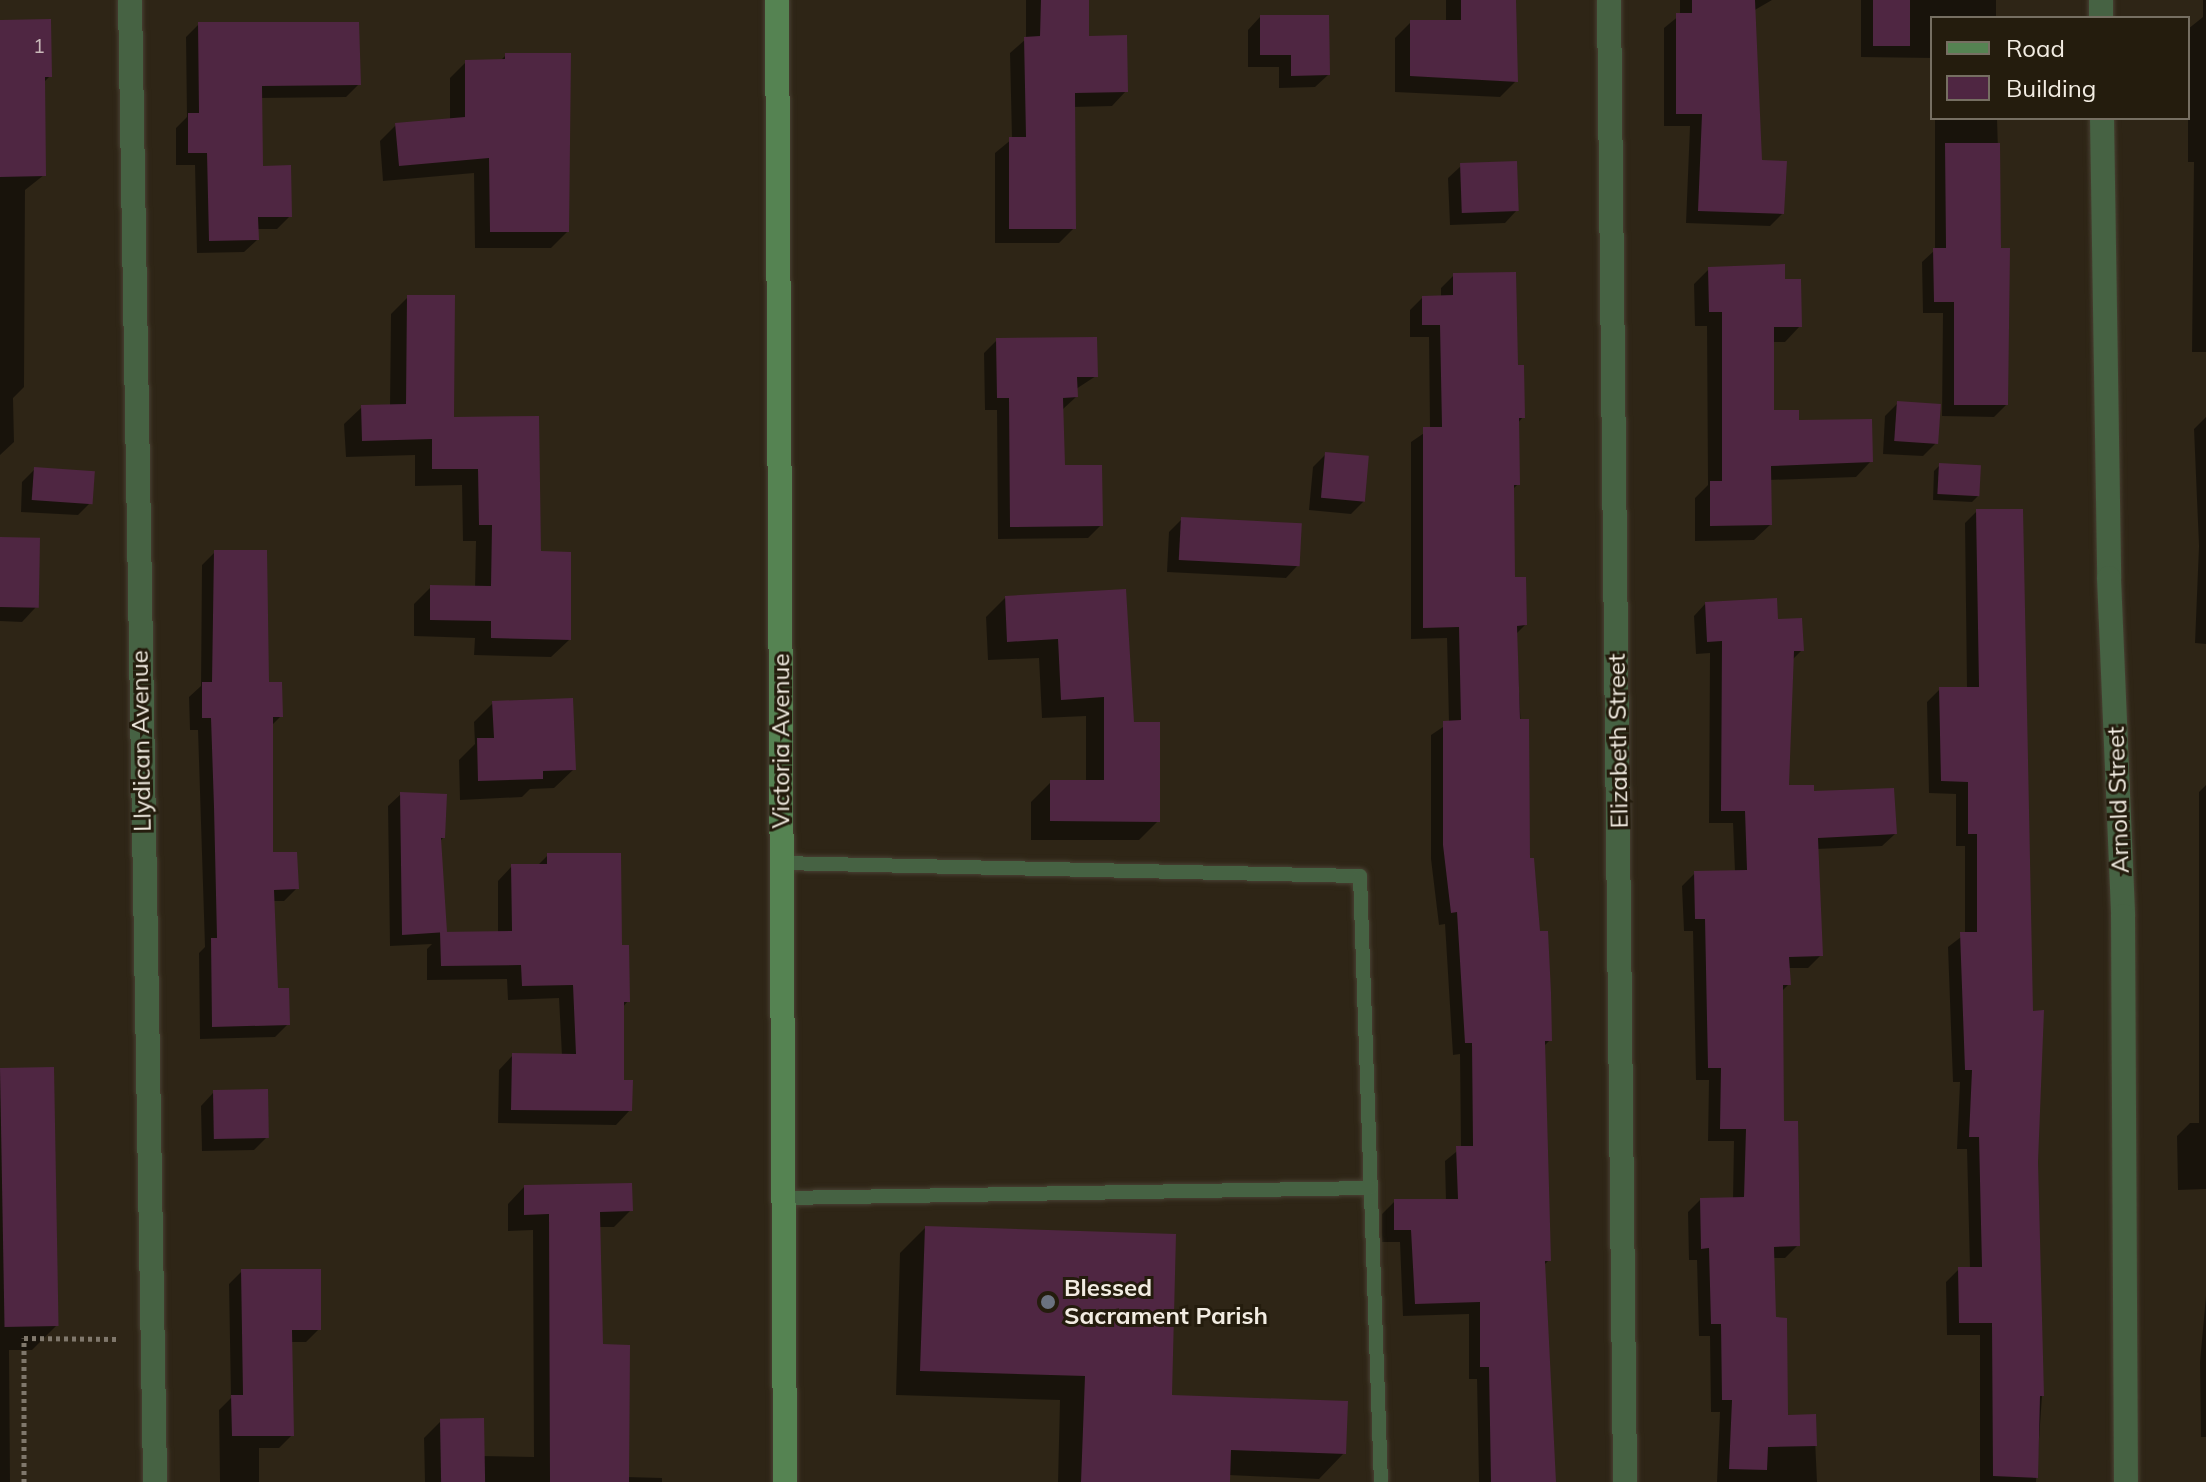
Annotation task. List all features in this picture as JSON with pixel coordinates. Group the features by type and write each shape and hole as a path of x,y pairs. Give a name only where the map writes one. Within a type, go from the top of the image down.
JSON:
{"street":[{"name":"Llydican Avenue","path":"130,0 155,1482"},
{"name":"Victoria Avenue","path":"777,0 785,1482"},
{"name":"Elizabeth Street","path":"1609,0 1625,1482"},
{"name":"Arnold Street","path":"2102,120 2109,578 2123,916 2126,1482"}],"lane":[{"path":"781,863 1360,876 1381,1482"},
{"path":"784,1198 1371,1188"}],"path":[{"path":"24,1482 24,1338 116,1339"}],"building":[{"path":"1041,0 1089,0 1089,36 1127,35 1128,92 1075,93 1076,229 1009,229 1009,137 1026,137 1024,37 1040,36"},
{"path":"1461,0 1516,0 1518,82 1410,76 1410,20 1461,20"},
{"path":"1692,0 1755,0 1762,160 1787,161 1784,214 1698,211 1702,114 1676,114 1676,13 1692,13"},
{"path":"1873,0 1910,0 1910,46 1873,46"},
{"path":"1260,15 1329,15 1330,75 1291,76 1291,55 1260,55"},
{"path":"51,19 52,77 45,77 46,176 0,177 0,20"},
{"path":"198,22 359,22 361,85 262,86 263,166 291,165 292,217 258,217 259,240 209,241 207,153 188,153 188,113 199,113"},
{"path":"505,53 571,53 569,232 490,232 489,158 399,166 395,123 465,117 465,60 505,59"},
{"path":"1945,143 2000,143 2001,248 2010,248 2008,405 1954,405 1954,302 1934,302 1933,248 1946,248"},
{"path":"1517,161 1519,211 1462,213 1460,163"},
{"path":"1785,264 1785,279 1801,279 1802,327 1774,327 1774,410 1799,410 1799,420 1872,419 1873,462 1771,466 1772,525 1710,526 1710,481 1722,481 1722,312 1709,312 1708,267"},
{"path":"1516,272 1518,365 1524,365 1525,418 1519,418 1520,485 1514,485 1515,577 1526,577 1527,625 1517,626 1520,719 1529,719 1530,858 1534,858 1540,931 1548,931 1551,993 1552,1041 1545,1041 1551,1261 1545,1261 1556,1482 1491,1482 1489,1367 1480,1367 1480,1302 1415,1304 1411,1230 1394,1230 1394,1199 1458,1199 1456,1146 1473,1146 1472,1043 1465,1043 1457,912 1451,913 1443,845 1443,721 1461,720 1459,627 1423,628 1423,427 1442,427 1440,325 1422,325 1422,296 1453,295 1453,273"},
{"path":"407,295 455,295 454,417 539,416 541,551 571,552 571,640 491,638 491,621 430,620 430,585 491,586 492,525 479,525 478,469 432,469 432,439 362,441 361,405 406,404"},
{"path":"1097,337 1098,377 1077,377 1078,397 1063,398 1065,465 1102,465 1103,526 1010,527 1009,398 997,398 996,338"},
{"path":"1897,401 1941,404 1938,444 1894,441"},
{"path":"1325,452 1369,456 1365,502 1321,498"},
{"path":"1939,463 1981,465 1979,496 1937,494"},
{"path":"34,467 95,471 93,504 32,500"},
{"path":"1976,509 2023,509 2033,1011 2044,1010 2038,1162 2044,1396 2040,1396 2038,1478 1993,1476 1992,1323 1959,1323 1958,1267 1982,1267 1979,1137 1969,1137 1972,1070 1965,1070 1960,932 1977,932 1977,834 1968,834 1968,782 1941,781 1939,687 1979,687"},
{"path":"1181,517 1302,523 1300,566 1179,560"},
{"path":"0,537 40,538 39,608 0,607"},
{"path":"214,550 267,550 269,682 282,682 283,717 273,717 273,852 297,852 299,889 274,890 278,988 289,988 290,1025 212,1027 211,938 217,938 214,807 211,718 202,718 202,682 212,682"},
{"path":"1126,589 1134,722 1160,722 1160,822 1050,821 1050,780 1104,780 1104,697 1061,700 1058,639 1007,642 1005,596"},
{"path":"1777,598 1778,619 1802,618 1804,651 1794,651 1789,785 1814,785 1814,791 1894,788 1897,834 1818,838 1823,956 1789,957 1791,985 1783,985 1784,1121 1798,1121 1800,1246 1774,1247 1776,1317 1787,1318 1788,1415 1816,1414 1817,1446 1768,1447 1767,1470 1729,1469 1732,1400 1722,1400 1721,1324 1711,1324 1709,1248 1701,1249 1700,1198 1744,1197 1746,1129 1720,1129 1721,1068 1708,1068 1705,919 1695,919 1694,871 1747,870 1745,811 1721,811 1722,641 1707,642 1705,602"},
{"path":"573,698 576,770 543,771 543,779 478,781 477,738 494,738 492,701"},
{"path":"400,792 447,794 445,838 441,838 447,932 402,935"},
{"path":"547,853 621,853 622,945 629,945 630,1002 624,1002 624,1080 633,1080 632,1111 511,1110 512,1053 576,1054 573,985 522,986 521,965 441,966 440,932 512,931 511,864 547,864"},
{"path":"54,1067 59,1326 5,1327 0,1068"},
{"path":"268,1089 269,1138 214,1139 213,1090"},
{"path":"632,1183 633,1211 600,1212 603,1344 630,1345 629,1482 550,1482 549,1214 524,1215 524,1185"},
{"name":"Blessed Sacrament Parish","path":"925,1226 1176,1234 1172,1395 1348,1401 1346,1454 1231,1450 1230,1482 1081,1482 1085,1376 920,1371"},
{"path":"241,1269 321,1269 321,1330 292,1330 294,1436 232,1436 231,1395 243,1395"},
{"path":"484,1418 485,1482 441,1482 440,1419"}],"place":[{"name":"Blessed Sacrament Parish","path":"1048,1302"}]}
